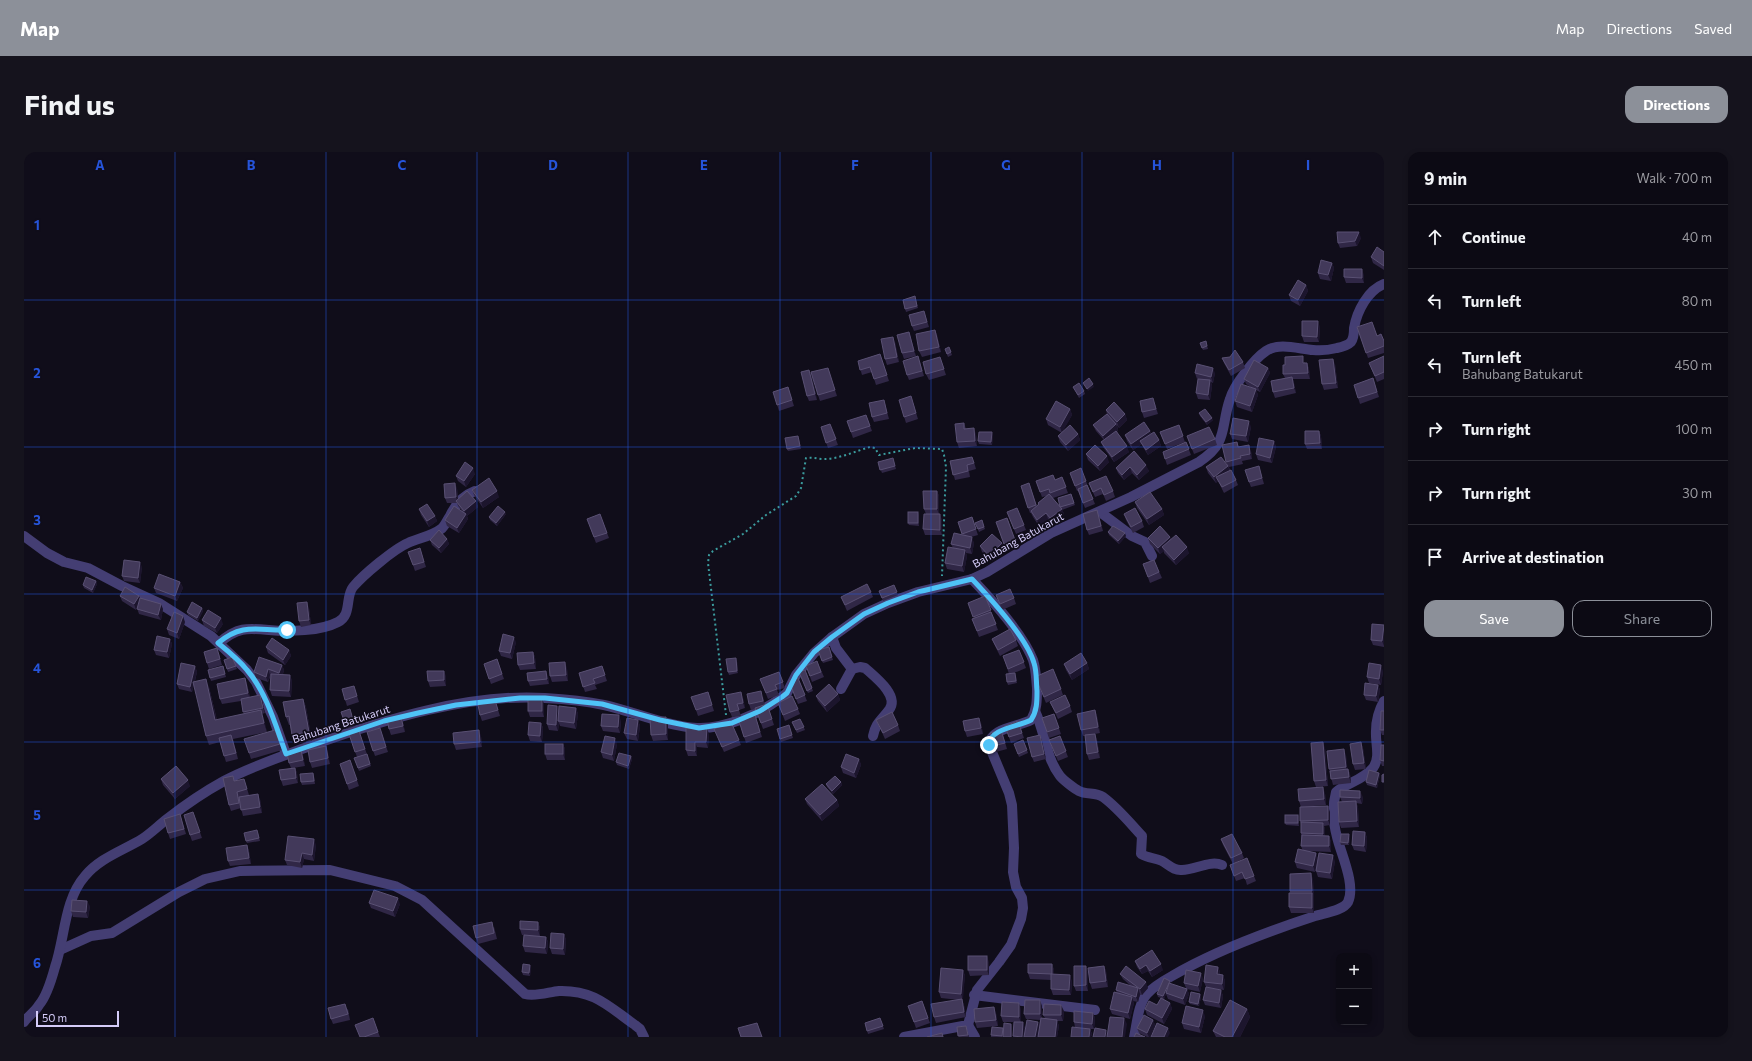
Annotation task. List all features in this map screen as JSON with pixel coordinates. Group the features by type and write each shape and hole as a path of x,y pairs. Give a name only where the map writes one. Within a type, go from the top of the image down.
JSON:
{"street":[{"name":"Bahubang Batukarut","path":"24,1022 40,1005 55,968 70,904 82,879 93,867 107,857 143,839 199,795 248,769 286,754 384,721 456,705 520,698 545,698 602,704 693,727 707,727 727,724 744,719 787,693 803,665 832,637 864,614 918,592 972,579 987,572 1057,531 1100,512 1200,462 1215,449 1222,436 1230,398 1235,388 1259,356 1267,350 1281,346 1328,350 1341,347 1352,341 1354,326 1362,306 1372,292 1384,284"},
{"path":"218,643 229,634 239,630 253,628 270,630 306,630 338,622 344,618 347,611 352,588 406,543 426,537 442,528 455,507 466,495 475,491"},
{"path":"1100,512 1127,533 1145,542 1152,556"},
{"path":"24,536 47,553 64,562 88,568 159,603 192,623 218,643 247,670 256,682 273,717 286,754"},
{"path":"972,579 995,603 1030,652 1036,670 1037,704 1031,720 999,732 989,739 989,745 1009,793 1012,805 1014,848 1013,872 1016,887 1022,898 1023,908 1011,945 974,995 968,1024 975,1037"},
{"path":"832,637 836,648 852,669"},
{"path":"841,689 852,669 860,666 865,668 889,691 892,697 890,710 877,722 873,736"},
{"path":"1134,1037 1141,1006 1146,995 1153,987 1183,970 1224,950 1307,918 1338,909 1348,902 1350,892 1347,869 1336,836 1333,817 1334,801 1336,792 1364,776 1373,768 1377,755 1377,720 1384,701"},
{"path":"1035,711 1042,726 1051,761 1059,775 1079,791 1096,793 1125,817 1142,836 1141,854 1146,857 1162,861 1177,870 1217,863 1222,865"},
{"path":"60,950 90,936 112,933 179,892 205,879 240,871 330,870 361,877 404,890 428,904 525,994 559,991 587,994 596,998 635,1025 640,1029 644,1037"},
{"path":"974,995 1095,1010"},
{"path":"904,1037 968,1024"}],"path":[{"path":"727,724 713,610 708,563 709,555 713,551 743,534 766,515 796,496 801,488 806,458 832,458 870,447 875,448 879,455 915,448 942,449 946,467 942,587"}],"building":[{"path":"1337,232 1359,232 1355,241 1338,243"},
{"path":"1377,247 1384,252 1384,266 1371,257"},
{"path":"1321,260 1332,263 1328,275 1318,273"},
{"path":"1344,269 1362,269 1362,278 1344,277"},
{"path":"1298,280 1306,285 1298,300 1289,295"},
{"path":"915,296 917,306 905,309 903,300"},
{"path":"924,311 927,322 912,326 909,315"},
{"path":"1302,321 1318,321 1317,337 1302,336"},
{"path":"1372,322 1377,336 1381,334 1384,341 1384,346 1366,353 1357,327"},
{"path":"935,330 939,347 919,351 916,334"},
{"path":"909,332 914,351 902,353 897,335"},
{"path":"893,337 897,357 885,359 881,339"},
{"path":"1206,341 1207,346 1202,348 1200,343"},
{"path":"949,347 951,352 947,354 945,349"},
{"path":"1235,350 1243,362 1229,370 1222,358 1230,357"},
{"path":"880,354 887,375 874,379 870,367 860,370 858,361"},
{"path":"918,356 922,371 907,375 903,361"},
{"path":"1303,356 1303,363 1307,363 1308,373 1283,374 1285,357"},
{"path":"1384,356 1384,372 1375,376 1369,363"},
{"path":"940,357 944,369 926,374 923,362"},
{"path":"1333,359 1336,383 1322,384 1319,360"},
{"path":"1254,360 1268,368 1258,387 1244,379"},
{"path":"1197,364 1213,368 1211,377 1195,373"},
{"path":"828,368 835,390 818,395 811,372"},
{"path":"809,370 815,394 807,396 801,372"},
{"path":"1292,377 1294,388 1273,392 1271,381"},
{"path":"1089,378 1093,384 1087,389 1083,383"},
{"path":"1373,378 1377,392 1358,398 1354,385"},
{"path":"1198,379 1210,380 1208,395 1196,393"},
{"path":"1079,383 1084,391 1078,395 1073,387"},
{"path":"1241,384 1256,389 1250,406 1235,401"},
{"path":"788,387 792,400 777,405 773,392"},
{"path":"911,396 916,413 904,417 899,400"},
{"path":"1153,398 1156,409 1142,412 1140,401"},
{"path":"884,400 887,413 872,417 869,403"},
{"path":"1056,401 1070,409 1060,427 1046,419"},
{"path":"1114,402 1125,414 1117,422 1106,410"},
{"path":"1205,409 1212,418 1206,422 1199,413"},
{"path":"1107,414 1116,424 1103,436 1093,425"},
{"path":"866,415 870,426 851,432 847,421"},
{"path":"1233,418 1249,421 1246,436 1230,434"},
{"path":"1144,422 1150,431 1131,444 1125,435"},
{"path":"964,423 964,429 974,428 975,441 957,442 955,424"},
{"path":"830,424 836,439 826,443 821,427"},
{"path":"1070,425 1078,434 1066,445 1058,436"},
{"path":"1179,425 1183,436 1165,444 1160,432"},
{"path":"1209,427 1215,439 1192,449 1187,436"},
{"path":"1116,431 1127,446 1112,457 1101,442"},
{"path":"1305,431 1319,431 1320,443 1305,444"},
{"path":"979,432 992,432 991,442 978,441"},
{"path":"1154,432 1159,440 1146,450 1140,441"},
{"path":"798,436 800,446 787,449 785,438"},
{"path":"1259,438 1274,441 1270,458 1256,454"},
{"path":"1186,442 1189,449 1165,459 1163,452"},
{"path":"1237,442 1238,447 1249,445 1250,454 1240,456 1241,458 1226,462 1222,445"},
{"path":"1095,445 1107,456 1098,466 1086,454"},
{"path":"1134,451 1146,465 1137,475 1130,467 1122,475 1116,468"},
{"path":"972,457 974,463 967,465 968,471 953,475 950,461"},
{"path":"1221,457 1228,466 1214,477 1206,467"},
{"path":"893,458 895,466 880,470 878,462"},
{"path":"465,462 473,468 464,481 456,476"},
{"path":"1259,466 1262,478 1249,482 1245,470"},
{"path":"1081,468 1086,481 1075,486 1070,473"},
{"path":"1231,470 1236,480 1222,487 1216,477"},
{"path":"1053,475 1055,480 1062,477 1066,487 1050,493 1049,489 1040,492 1036,481"},
{"path":"1106,476 1113,491 1104,495 1101,488 1093,492 1089,483"},
{"path":"489,478 497,491 481,502 472,490"},
{"path":"455,483 456,497 445,498 444,484"},
{"path":"1029,483 1036,505 1028,508 1021,486"},
{"path":"1087,485 1093,499 1083,503 1078,489"},
{"path":"467,491 476,501 464,511 456,501"},
{"path":"923,491 937,491 937,509 924,509"},
{"path":"1150,492 1162,509 1147,519 1135,502"},
{"path":"1049,494 1062,509 1050,518 1046,513 1037,520 1031,511"},
{"path":"1071,494 1074,503 1060,507 1058,498"},
{"path":"427,504 435,516 427,521 419,509"},
{"path":"454,506 466,514 457,528 445,520"},
{"path":"498,506 505,512 496,523 489,517"},
{"path":"1017,508 1024,525 1014,529 1007,512"},
{"path":"1135,508 1142,521 1131,527 1124,514"},
{"path":"1097,510 1101,526 1087,530 1083,514"},
{"path":"908,512 918,512 918,523 908,523"},
{"path":"600,514 607,533 594,537 587,519"},
{"path":"924,514 940,514 940,530 923,529"},
{"path":"972,517 976,529 962,534 958,522"},
{"path":"1007,518 1015,540 1004,544 996,522"},
{"path":"982,520 984,527 978,529 975,523"},
{"path":"1113,526 1125,533 1118,541 1108,532"},
{"path":"1160,526 1170,537 1158,548 1148,538"},
{"path":"439,530 447,539 439,548 430,540"},
{"path":"954,533 972,537 970,548 951,544"},
{"path":"992,534 1002,543 989,556 980,546"},
{"path":"1176,535 1187,547 1174,560 1162,547"},
{"path":"948,547 965,550 962,566 945,563"},
{"path":"420,548 424,562 413,565 408,552"},
{"path":"124,560 140,562 138,578 122,576"},
{"path":"1154,560 1159,572 1148,577 1143,564"},
{"path":"159,574 180,582 175,596 154,588"},
{"path":"86,577 96,581 92,590 83,585"},
{"path":"867,584 871,592 845,605 841,597"},
{"path":"894,585 897,592 882,598 879,591"},
{"path":"125,587 139,596 134,604 120,596"},
{"path":"1010,589 1014,598 1000,604 996,595"},
{"path":"985,596 991,610 973,617 968,603"},
{"path":"140,598 161,604 158,615 137,609"},
{"path":"192,602 202,608 197,618 187,612"},
{"path":"307,602 309,620 299,621 297,603"},
{"path":"208,610 221,618 215,628 202,620"},
{"path":"174,612 183,616 177,633 167,629"},
{"path":"991,612 996,624 977,631 972,619"},
{"path":"1372,624 1384,625 1382,641 1371,640"},
{"path":"1010,629 1016,640 998,650 992,639"},
{"path":"503,634 514,637 510,653 499,651"},
{"path":"157,636 170,639 167,652 154,650"},
{"path":"272,638 289,650 283,660 266,647"},
{"path":"829,647 832,657 822,661 818,650"},
{"path":"217,648 220,659 207,663 204,652"},
{"path":"1019,650 1024,662 1008,669 1003,656"},
{"path":"533,652 534,663 518,665 517,653"},
{"path":"1081,653 1087,663 1070,674 1064,664"},
{"path":"232,657 236,666 227,669 224,660"},
{"path":"259,657 282,665 279,673 268,669 266,677 254,672"},
{"path":"736,658 737,671 728,672 726,659"},
{"path":"497,659 502,674 489,679 484,664"},
{"path":"817,661 821,672 810,676 806,666"},
{"path":"565,662 566,675 550,676 549,663"},
{"path":"181,663 195,666 190,687 177,684"},
{"path":"1369,663 1381,665 1379,679 1367,677"},
{"path":"223,666 225,674 210,678 208,670"},
{"path":"602,666 605,675 593,679 595,683 583,687 579,673"},
{"path":"1053,669 1061,689 1044,697 1035,677"},
{"path":"805,670 812,688 807,691 799,672"},
{"path":"427,671 444,671 444,680 428,681"},
{"path":"546,671 547,679 528,681 527,673"},
{"path":"779,672 783,682 775,685 777,689 766,693 760,679"},
{"path":"1015,673 1016,681 1007,682 1006,674"},
{"path":"271,674 290,675 289,691 270,690"},
{"path":"245,678 248,693 220,699 217,684"},
{"path":"798,678 805,695 796,699 789,681"},
{"path":"206,679 215,720 261,710 264,723 206,736 193,682"},
{"path":"1365,683 1378,685 1376,696 1364,695"},
{"path":"829,684 838,694 825,706 816,696"},
{"path":"354,686 357,696 345,700 342,689"},
{"path":"761,691 763,701 749,704 747,694"},
{"path":"708,692 712,705 696,710 691,697"},
{"path":"741,692 743,703 737,704 739,710 730,712 726,695"},
{"path":"260,695 263,708 243,712 241,699"},
{"path":"1065,695 1070,706 1056,713 1050,702"},
{"path":"792,696 798,709 783,715 778,703"},
{"path":"528,698 542,698 542,711 528,711"},
{"path":"303,699 309,732 292,735 289,716 286,717 283,702"},
{"path":"495,700 498,710 480,715 478,705"},
{"path":"767,704 772,719 761,723 755,708"},
{"path":"548,705 557,706 556,725 547,724"},
{"path":"559,706 576,708 574,723 558,721"},
{"path":"350,709 354,723 346,726 341,712"},
{"path":"1095,710 1098,727 1081,730 1077,714"},
{"path":"1381,711 1384,711 1384,730 1380,730"},
{"path":"892,712 898,725 883,733 876,720"},
{"path":"602,714 619,715 618,727 601,726"},
{"path":"1054,714 1059,728 1047,732 1042,718"},
{"path":"755,715 760,732 744,737 739,721"},
{"path":"401,716 403,726 389,729 387,719"},
{"path":"666,717 666,734 651,735 650,718"},
{"path":"627,718 638,720 636,735 624,733"},
{"path":"979,718 981,728 965,731 963,721"},
{"path":"800,719 804,727 796,730 792,722"},
{"path":"1018,721 1022,733 1009,737 1005,726"},
{"path":"529,722 541,723 540,736 528,735"},
{"path":"731,722 739,740 722,747 714,729"},
{"path":"789,725 792,735 780,739 777,729"},
{"path":"380,728 386,747 373,751 367,732"},
{"path":"686,728 707,728 706,742 695,742 695,751 686,750"},
{"path":"275,730 280,744 249,753 244,739"},
{"path":"479,730 480,742 454,744 453,733"},
{"path":"1001,730 1005,743 993,746 990,733"},
{"path":"359,731 365,749 355,752 349,734"},
{"path":"1095,734 1098,752 1087,754 1085,735"},
{"path":"231,735 236,753 224,756 219,738"},
{"path":"1040,735 1044,754 1032,757 1027,738"},
{"path":"605,736 615,738 612,755 601,752"},
{"path":"1060,736 1066,751 1056,756 1049,740"},
{"path":"1023,740 1027,750 1018,754 1014,744"},
{"path":"1323,742 1326,780 1314,781 1311,743"},
{"path":"1361,742 1364,763 1353,764 1350,744"},
{"path":"545,744 563,744 563,754 545,754"},
{"path":"1381,745 1384,745 1384,761 1380,760"},
{"path":"326,746 328,758 310,762 308,750"},
{"path":"1344,749 1346,767 1329,769 1327,751"},
{"path":"301,750 303,760 289,763 287,753"},
{"path":"619,753 631,756 628,766 616,762"},
{"path":"367,754 370,764 358,768 354,758"},
{"path":"846,754 859,759 854,773 841,767"},
{"path":"350,760 357,780 347,784 340,764"},
{"path":"176,766 188,780 173,793 161,779"},
{"path":"295,768 296,778 281,780 279,770"},
{"path":"1348,769 1349,777 1331,779 1330,771"},
{"path":"1369,770 1379,773 1376,785 1366,782"},
{"path":"313,773 314,781 301,782 300,774"},
{"path":"1384,774 1384,782 1382,782 1382,775"},
{"path":"233,776 234,781 244,779 247,789 237,792 239,803 229,805 223,778"},
{"path":"835,776 841,782 832,791 826,784"},
{"path":"822,784 837,800 820,815 805,799"},
{"path":"1323,787 1324,799 1299,801 1298,789"},
{"path":"1340,790 1360,791 1360,798 1340,797"},
{"path":"258,794 260,807 241,810 239,797"},
{"path":"1356,801 1357,821 1339,822 1338,802"},
{"path":"1328,806 1328,820 1300,821 1300,807"},
{"path":"193,812 200,832 190,835 184,815"},
{"path":"180,814 184,829 168,833 164,819"},
{"path":"1285,815 1298,815 1298,823 1285,823"},
{"path":"1301,822 1323,823 1323,834 1301,833"},
{"path":"257,830 259,838 246,841 244,833"},
{"path":"1353,831 1365,832 1364,846 1352,845"},
{"path":"1232,834 1242,853 1231,858 1221,839"},
{"path":"1341,834 1349,834 1348,843 1340,842"},
{"path":"1302,835 1329,836 1329,846 1301,846"},
{"path":"288,836 314,839 312,855 302,853 300,862 285,860"},
{"path":"247,845 249,858 228,861 226,848"},
{"path":"1298,849 1316,853 1313,866 1295,862"},
{"path":"1319,853 1333,855 1330,873 1316,871"},
{"path":"1247,858 1254,876 1245,879 1242,872 1234,876 1230,865"},
{"path":"1311,873 1312,891 1290,891 1290,874"},
{"path":"374,890 398,898 393,911 369,903"},
{"path":"1289,893 1312,893 1312,908 1289,907"},
{"path":"72,900 87,901 86,912 71,911"},
{"path":"520,921 538,922 538,930 520,929"},
{"path":"492,922 494,933 476,938 473,926"},
{"path":"551,933 564,934 563,949 550,948"},
{"path":"524,935 546,937 545,948 523,946"},
{"path":"1152,950 1161,964 1150,971 1146,965 1140,969 1135,961"},
{"path":"968,956 987,956 987,970 968,970"},
{"path":"523,964 530,965 529,973 522,972"},
{"path":"1028,964 1052,964 1052,974 1028,973"},
{"path":"1206,965 1218,967 1217,974 1223,975 1222,984 1204,982"},
{"path":"1074,966 1086,966 1086,985 1074,986"},
{"path":"1104,966 1106,981 1090,983 1088,968"},
{"path":"1126,966 1146,982 1140,989 1120,974"},
{"path":"941,968 963,970 961,994 939,992"},
{"path":"1186,970 1201,973 1198,986 1184,983"},
{"path":"1051,974 1070,975 1069,990 1051,989"},
{"path":"1164,978 1170,981 1163,996 1157,994"},
{"path":"1118,982 1138,988 1136,997 1116,990"},
{"path":"1169,983 1187,989 1183,999 1166,993"},
{"path":"1206,987 1221,990 1219,1003 1203,1000"},
{"path":"1114,992 1132,997 1128,1013 1110,1009"},
{"path":"1191,992 1200,994 1198,1004 1189,1002"},
{"path":"1161,998 1170,1003 1162,1018 1145,1009 1149,1001 1157,1005"},
{"path":"962,999 964,1012 934,1017 931,1004"},
{"path":"1025,1000 1040,1000 1040,1014 1024,1014"},
{"path":"1230,1000 1247,1009 1232,1037 1225,1037 1213,1031"},
{"path":"922,1001 928,1018 914,1022 908,1006"},
{"path":"1002,1002 1019,1003 1019,1017 1001,1016"},
{"path":"345,1004 348,1014 331,1019 328,1008"},
{"path":"1044,1004 1061,1005 1061,1015 1043,1015"},
{"path":"1186,1006 1203,1010 1199,1027 1182,1023"},
{"path":"994,1007 996,1020 975,1022 974,1009"},
{"path":"1074,1011 1093,1013 1092,1024 1074,1022"},
{"path":"1144,1015 1153,1020 1147,1033 1137,1028"},
{"path":"1110,1017 1124,1018 1122,1037 1107,1037"},
{"path":"373,1018 378,1032 360,1037 355,1025"},
{"path":"880,1018 883,1026 867,1031 865,1023"},
{"path":"1041,1018 1057,1020 1055,1037 1038,1037"},
{"path":"1027,1020 1038,1022 1035,1037 1024,1037"},
{"path":"1014,1022 1023,1022 1022,1037 1013,1036"},
{"path":"757,1023 762,1037 741,1037 738,1028"},
{"path":"1004,1023 1011,1024 1011,1037 1003,1037"},
{"path":"1157,1023 1168,1028 1164,1037 1151,1037"},
{"path":"966,1026 968,1035 958,1036 957,1027"},
{"path":"992,1027 1003,1028 1002,1036 991,1035"},
{"path":"1072,1027 1090,1029 1089,1037 1071,1037"},
{"path":"1095,1028 1106,1030 1105,1037 1093,1037"},
{"path":"942,1033 943,1037 927,1037"},
{"path":"1136,1033 1145,1037 1134,1037"}],"route":[{"path":"287,630 253,628 239,630 229,634 218,643 247,670 256,682 273,717 286,754 384,721 456,705 520,698 545,698 602,704 660,720 699,728 732,723 744,719 776,702 787,693 796,675 814,652 864,614 918,592 972,579 995,603 1023,642 1030,652 1036,670 1037,704 1031,720 994,734 989,739 989,745"}]}
